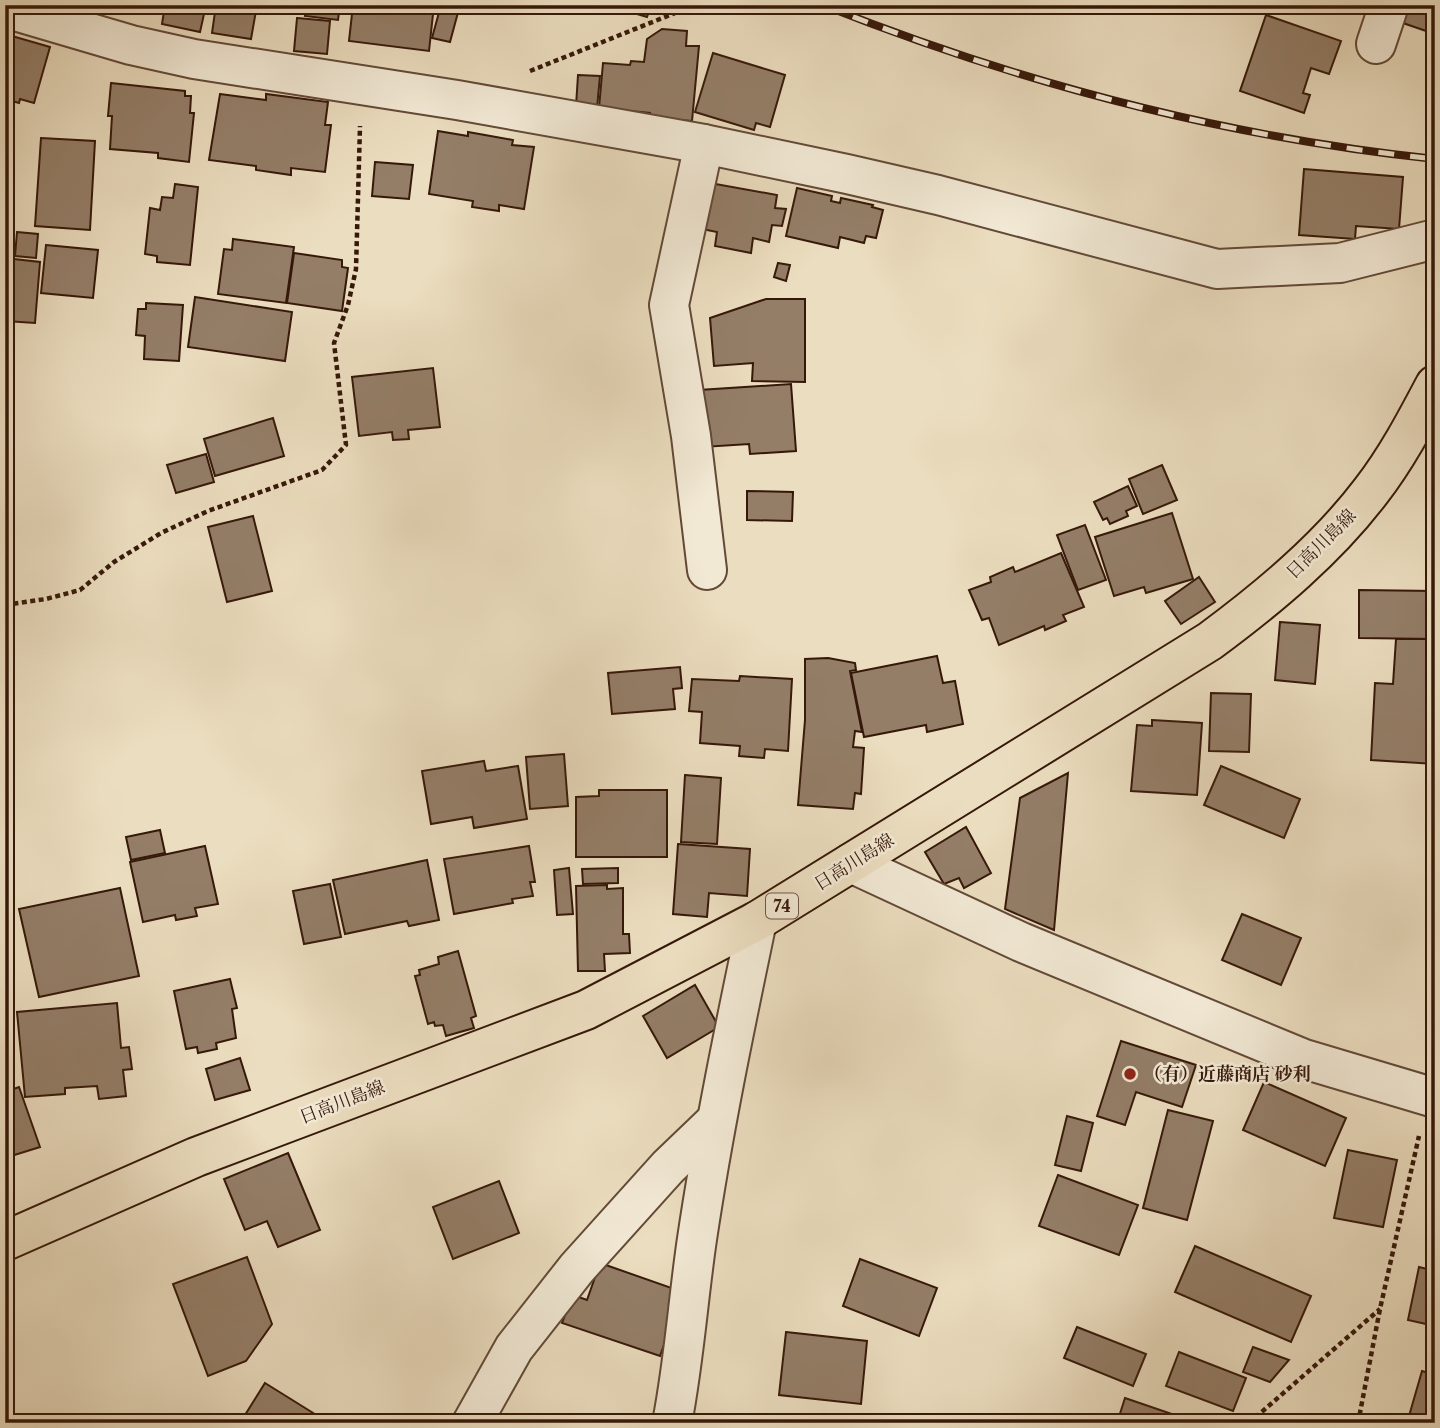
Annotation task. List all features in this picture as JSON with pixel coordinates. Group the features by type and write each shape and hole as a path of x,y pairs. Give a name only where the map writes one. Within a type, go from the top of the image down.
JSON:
{"main road":[{"name":"日高川島線","path":"5,1241 196,1157 586,1010 757,921 1210,641 1249,612 1304,564 1371,492 1395,457 1435,385"}],"street":[{"path":"1376,44 1389,5"},
{"path":"5,8 131,45 194,59 705,144 938,195 1217,269 1340,263 1435,239"},
{"path":"705,144 669,305 691,436 706,570"},
{"path":"852,863 1021,942 1304,1059 1431,1098"},
{"path":"672,1423 716,1121 757,921"},
{"path":"472,1423 514,1348 576,1268 668,1167 716,1121"}],"path":[{"path":"520,75 695,5"},
{"path":"5,605 46,599 80,590 114,562 161,533 208,511 322,470 346,446 334,343 348,305 356,269 362,85"},
{"path":"1358,1423 1380,1309 1431,1098"},
{"path":"1249,1423 1380,1309"}],"building":[{"path":"165,5 206,5 200,32 162,24"},
{"path":"216,5 257,5 251,39 212,33"},
{"path":"307,5 340,5 338,20 305,16"},
{"path":"353,5 434,5 429,51 349,41"},
{"path":"441,5 460,5 450,42 432,38"},
{"path":"628,5 656,5 655,9 650,8 647,17 627,11"},
{"path":"1405,5 1435,5 1435,34 1400,22"},
{"path":"1266,15 1341,41 1329,74 1311,68 1303,93 1310,95 1304,113 1240,91"},
{"path":"297,18 330,21 327,54 294,51"},
{"path":"662,29 687,31 686,46 699,46 692,121 650,118 650,113 599,108 603,63 630,65 631,61 644,62 647,39"},
{"path":"5,34 50,47 34,103 5,99"},
{"path":"713,53 785,75 770,127 756,123 754,130 695,112"},
{"path":"578,75 600,76 597,108 576,106"},
{"path":"111,83 185,91 185,96 191,96 190,113 194,113 189,162 158,158 158,153 110,149 112,116 108,116"},
{"path":"220,94 266,100 266,94 328,102 325,125 331,125 325,172 291,168 291,175 256,170 256,166 209,160"},
{"path":"438,131 468,136 468,132 513,140 512,145 534,147 524,209 499,205 499,211 472,207 473,201 429,194"},
{"path":"41,138 95,141 90,230 35,226"},
{"path":"375,162 413,165 409,199 372,196"},
{"path":"1304,169 1403,177 1399,229 1356,226 1355,239 1299,235"},
{"path":"710,183 777,195 775,208 786,209 782,226 772,225 769,242 753,238 751,253 715,246 717,232 702,229"},
{"path":"175,184 198,187 190,265 157,262 157,256 145,254 150,208 160,210 162,197 173,198"},
{"path":"797,188 832,196 831,201 840,203 841,198 883,210 876,238 866,236 864,243 840,237 838,248 786,236"},
{"path":"17,232 38,234 36,258 15,256"},
{"path":"233,239 294,247 286,303 218,294 224,249 232,250"},
{"path":"46,245 98,250 93,298 41,293"},
{"path":"294,253 342,260 342,267 348,268 342,311 287,303"},
{"path":"5,258 40,262 35,323 6,321 9,288 5,287"},
{"path":"778,263 790,265 786,281 774,277"},
{"path":"195,297 292,312 285,361 188,347"},
{"path":"766,299 805,299 805,382 752,381 753,363 714,366 710,318"},
{"path":"146,303 183,305 179,361 144,359 145,336 136,335 138,309 146,309"},
{"path":"433,368 440,427 408,430 409,439 393,440 392,432 359,436 352,377"},
{"path":"791,384 796,451 750,454 749,444 703,447 699,390"},
{"path":"273,418 284,456 215,476 204,439"},
{"path":"206,454 214,482 176,493 167,465"},
{"path":"1162,465 1177,500 1143,514 1129,479"},
{"path":"1128,486 1137,506 1126,511 1128,516 1110,524 1107,518 1103,520 1094,502"},
{"path":"747,491 793,492 792,521 747,520"},
{"path":"1172,513 1193,579 1146,593 1144,587 1114,596 1095,537"},
{"path":"253,516 272,591 227,602 208,527"},
{"path":"1085,525 1106,580 1078,590 1057,535"},
{"path":"1061,553 1084,607 1063,615 1066,621 1045,630 1044,626 999,645 989,618 982,620 969,590 991,582 990,577 1013,567 1015,572"},
{"path":"1199,577 1215,602 1181,624 1165,601"},
{"path":"1359,590 1435,591 1435,639 1359,638"},
{"path":"1280,622 1320,625 1315,684 1275,680"},
{"path":"1396,639 1435,639 1435,764 1371,760 1375,683 1393,684"},
{"path":"937,656 943,683 955,681 963,724 927,732 926,725 864,737 851,673"},
{"path":"828,658 855,663 856,670 850,671 862,732 855,731 853,747 864,748 861,794 855,793 853,809 798,805 805,720 805,659"},
{"path":"680,667 682,688 673,689 675,709 612,714 608,673"},
{"path":"740,676 792,679 788,751 765,749 764,758 739,756 740,746 700,743 702,712 689,711 692,679 739,681"},
{"path":"1211,693 1251,694 1249,752 1209,751"},
{"path":"1152,720 1202,723 1197,795 1131,791 1137,725 1152,726"},
{"path":"564,754 568,806 530,809 526,757"},
{"path":"484,761 486,771 518,766 527,819 474,828 472,817 431,824 422,771"},
{"path":"1221,766 1300,799 1284,838 1204,805"},
{"path":"1068,773 1054,930 1005,909 1020,798"},
{"path":"685,775 721,778 717,844 681,842"},
{"path":"599,790 667,790 667,857 576,857 576,797 599,796"},
{"path":"966,827 991,873 964,888 959,878 944,884 925,852"},
{"path":"160,830 165,853 131,860 126,837"},
{"path":"678,844 750,849 747,896 709,893 707,917 673,914"},
{"path":"205,846 218,904 195,908 197,916 176,920 175,915 143,922 130,862"},
{"path":"529,846 535,882 530,882 533,896 512,899 513,903 454,914 444,859"},
{"path":"427,860 439,920 409,926 407,921 345,934 333,880"},
{"path":"569,868 573,914 557,915 554,870"},
{"path":"618,868 618,883 583,884 582,869"},
{"path":"330,884 341,937 304,944 293,891"},
{"path":"607,885 607,889 623,888 623,934 629,934 630,953 604,954 605,971 578,971 576,886"},
{"path":"120,888 139,976 39,997 19,909"},
{"path":"1242,914 1301,938 1281,985 1222,960"},
{"path":"458,951 476,1016 471,1018 474,1028 446,1036 443,1025 435,1026 434,1022 428,1024 415,976 420,975 419,970 439,964 438,957"},
{"path":"230,979 237,1008 232,1009 236,1038 216,1043 217,1049 198,1053 197,1047 186,1049 174,991"},
{"path":"695,985 719,1027 667,1058 643,1016"},
{"path":"117,1003 121,1048 129,1047 132,1069 123,1070 126,1096 99,1099 97,1086 65,1088 65,1094 25,1097 17,1012"},
{"path":"1121,1041 1196,1065 1182,1107 1136,1092 1125,1125 1097,1116"},
{"path":"240,1058 250,1090 215,1100 206,1069"},
{"path":"1264,1082 1346,1118 1325,1166 1243,1130"},
{"path":"19,1087 40,1147 5,1158 5,1092"},
{"path":"1168,1110 1213,1121 1187,1220 1143,1208"},
{"path":"1067,1116 1093,1123 1081,1171 1055,1165"},
{"path":"1348,1150 1397,1160 1383,1227 1334,1218"},
{"path":"288,1153 320,1230 278,1247 267,1221 245,1230 224,1179"},
{"path":"1058,1175 1138,1205 1119,1255 1039,1226"},
{"path":"499,1181 519,1233 453,1259 433,1207"},
{"path":"1195,1246 1311,1296 1291,1342 1175,1292"},
{"path":"247,1257 272,1324 246,1361 208,1376 173,1284"},
{"path":"860,1259 937,1288 919,1336 843,1306"},
{"path":"600,1263 683,1292 660,1356 562,1323 573,1295 587,1300"},
{"path":"1419,1267 1435,1271 1435,1326 1408,1320"},
{"path":"1077,1327 1146,1354 1133,1386 1064,1358"},
{"path":"786,1332 867,1341 861,1404 779,1395"},
{"path":"1253,1347 1289,1360 1270,1382 1243,1372"},
{"path":"1179,1352 1246,1378 1233,1411 1166,1386"},
{"path":"1422,1371 1435,1375 1435,1423 1407,1423"},
{"path":"265,1383 318,1416 314,1423 240,1423"},
{"path":"1125,1398 1198,1423 1117,1423"},
{"path":"613,1417 639,1423 612,1423"}],"railway":[{"path":"823,5 972,59 1124,103 1278,137 1435,159"}],"place":[{"name":"（有）近藤商店 砂利","path":"1130,1074"}]}
